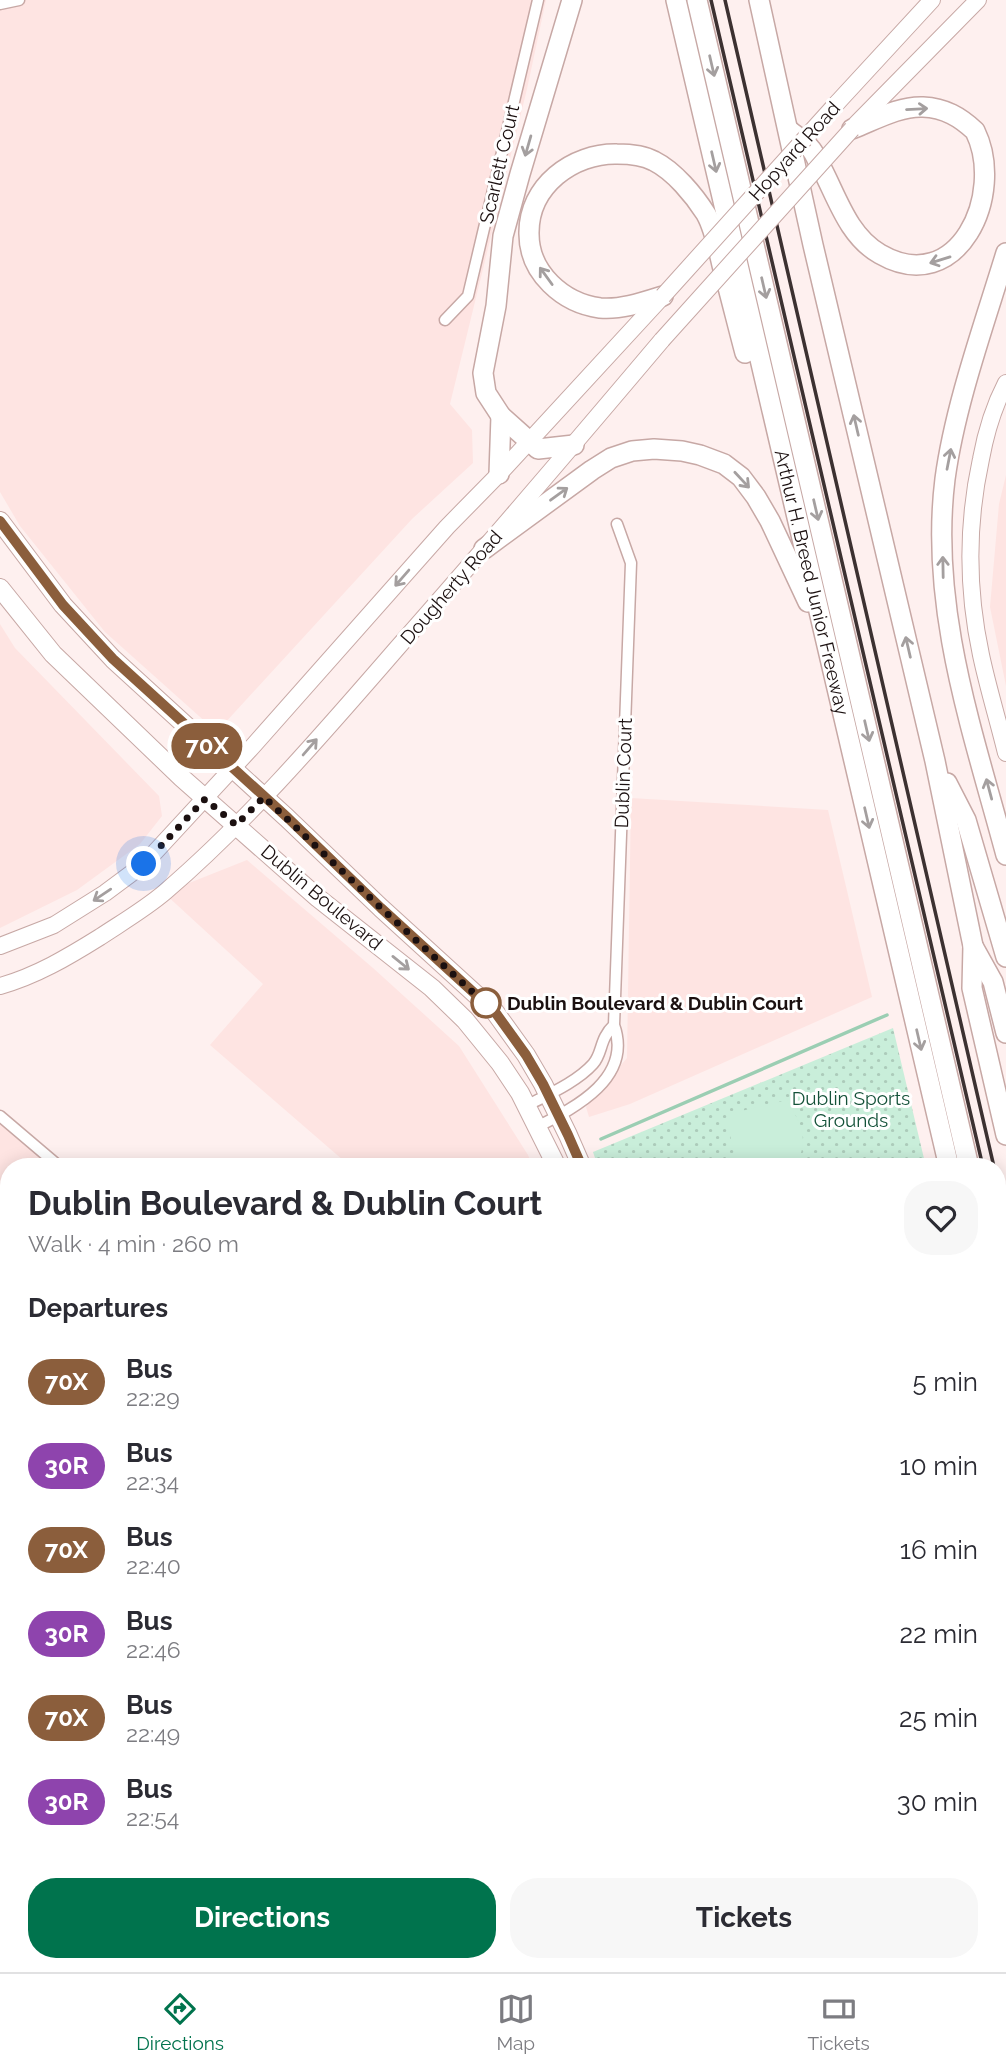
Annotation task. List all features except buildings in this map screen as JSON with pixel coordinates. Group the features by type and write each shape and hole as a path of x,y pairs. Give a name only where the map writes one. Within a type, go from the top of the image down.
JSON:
{"highway":[{"path":"572,0 503,236 496,306 483,373 486,393 501,416 538,449 574,444"},
{"name":"Arthur H. Breed Junior Freeway","path":"676,0 947,1158"},
{"path":"697,0 967,1158"},
{"path":"759,0 935,761 973,946 972,988 1006,1135"},
{"path":"787,128 810,148 850,225 863,241 880,254 903,263 928,264 950,258 971,245 990,221 997,193 995,165 984,141 965,121 945,110 922,107 901,110 852,129"},
{"path":"657,300 603,308 583,305 563,295 545,278 534,258 529,235 533,209 543,189 560,171 579,160 603,154 630,155 653,160 671,173 707,215 723,267 780,491 801,537"},
{"path":"1006,253 954,433 945,479 942,527 943,580 948,628 1006,855"},
{"path":"499,474 501,416"},
{"path":"484,549 611,458 632,451 654,449 700,455 724,464 741,477 757,497 803,595 820,620"},
{"path":"935,761 966,820 1006,957"},
{"path":"973,946 993,982 1006,1033"}],"main road":[{"name":"Hopyard Road","path":"657,300 932,0"},
{"name":"Hopyard Road","path":"852,129 978,0"},
{"name":"Dougherty Road","path":"0,986 51,965 113,928 163,893 264,797 484,549 662,340 852,129"},
{"path":"0,946 54,925 105,893 144,864 447,527 499,474 657,300"},
{"path":"1006,383 986,430 970,530 971,570 981,653 1006,753"},
{"name":"Dublin Boulevard","path":"0,521 63,605 113,659 495,1012 526,1055 578,1158"},
{"name":"Dublin Boulevard","path":"0,588 53,654 205,799 318,898 432,988 466,1020 500,1063 552,1158"}],"street":[{"path":"0,4 19,0"},
{"name":"Scarlett Court","path":"445,320 468,296 538,0"},
{"name":"Dublin Court","path":"537,1127 578,1106 603,1084 616,1059 618,1038 614,1025 631,563 617,524"},
{"name":"Dublin Court","path":"526,1106 568,1084 594,1063 605,1034 614,1025"},
{"path":"0,1116 49,1158"}],"shaded area":[{"path":"0,0 546,0 450,404 472,430 473,463 412,519 224,724 209,725 105,632 20,526 0,492"},
{"path":"1006,475 1006,686 990,607 999,504"},
{"path":"0,624 15,648 159,796 162,816 140,844 77,890 0,928"},
{"path":"631,798 828,810 872,997 630,1104 589,1117 586,1107 627,1058"},
{"path":"247,860 459,1046 529,1158 341,1158 210,1045 263,984 164,893"},
{"path":"0,1116 49,1158 0,1158"}],"green space":[{"name":"Dublin Sports Grounds","path":"893,1028 924,1158 595,1158 593,1152"},
{"path":"787,1100 802,1133 799,1158 736,1158 727,1123 733,1113"}],"waterway":[{"path":"601,1139 887,1015"}],"railway":[{"path":"711,0 981,1158"},
{"path":"725,0 992,1158"}],"bus line":[{"name":"70X","path":"0,521 63,605 113,659 495,1012 543,1084 578,1158"}],"place":[{"name":"Dublin Boulevard & Dublin Court","path":"486,1003"}],"route":[{"path":"144,864 205,799 236,825 264,797 490,1008 486,1003"}]}
